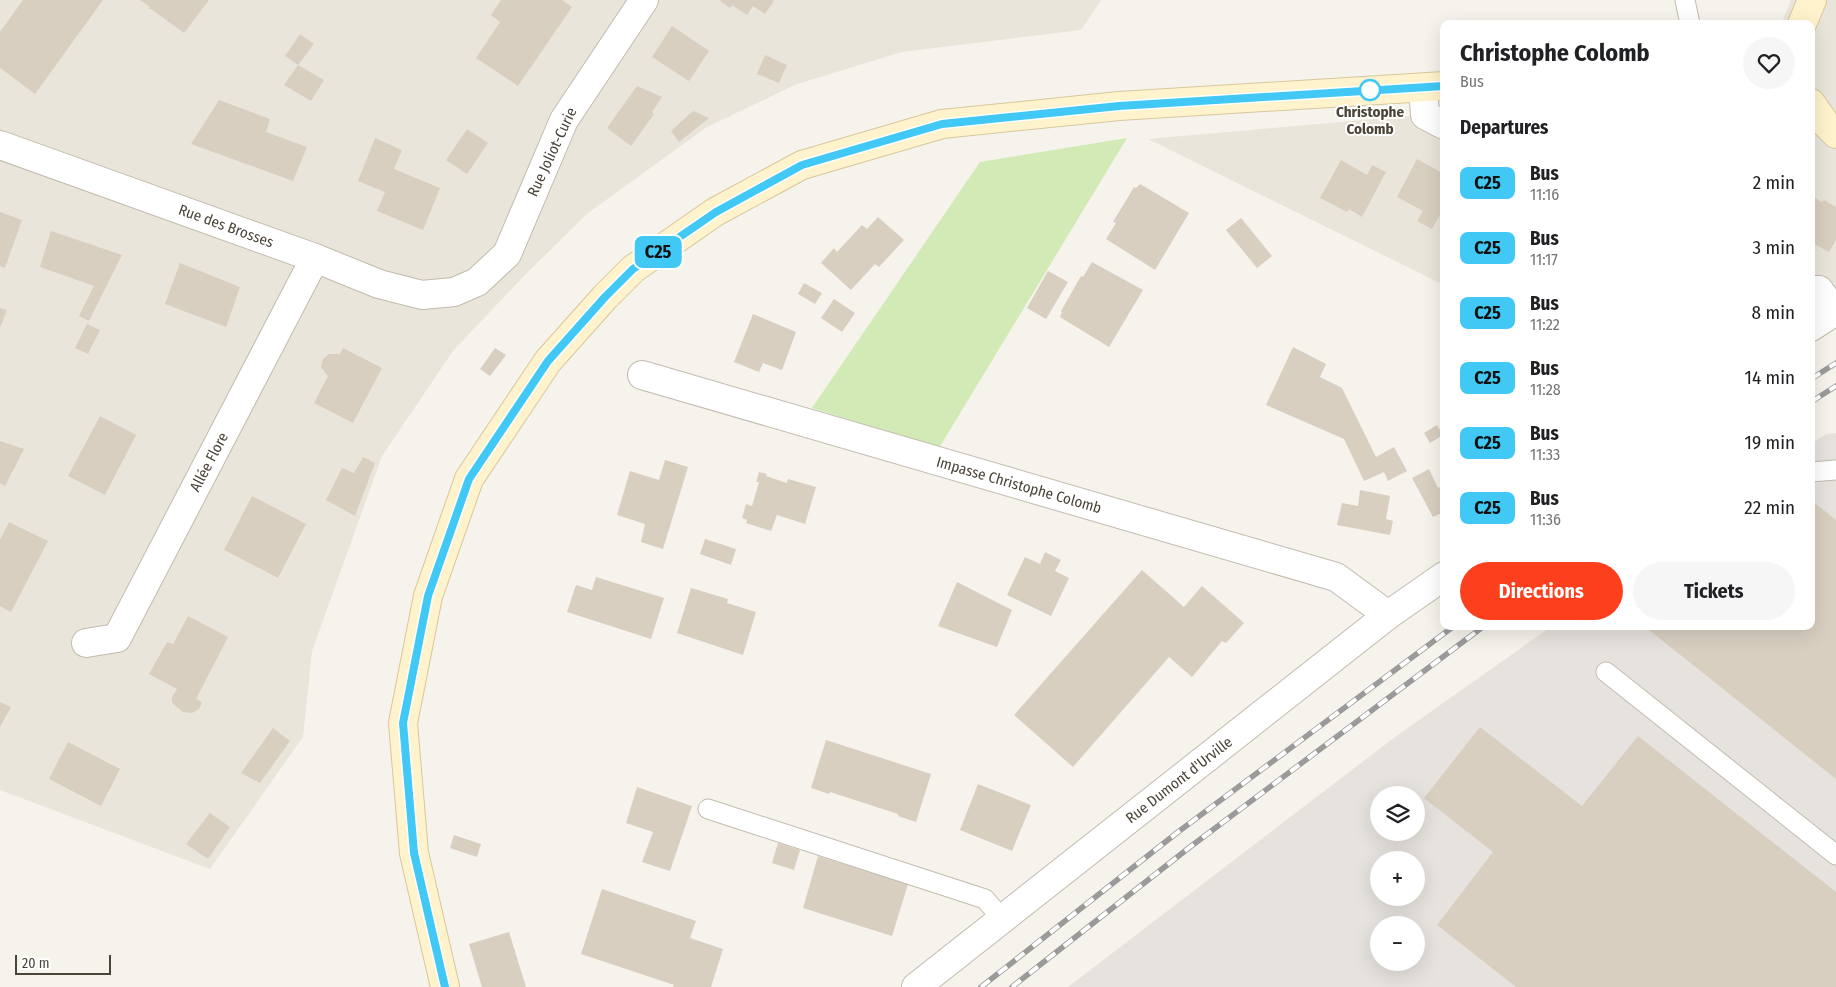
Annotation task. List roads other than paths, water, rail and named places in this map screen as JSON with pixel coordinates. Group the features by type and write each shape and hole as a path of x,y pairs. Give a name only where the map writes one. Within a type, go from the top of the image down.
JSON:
{"main road":[{"path":"1804,20 1812,0"},
{"path":"445,987 414,853 403,723 428,596 469,479 548,361 605,297 633,269 716,212 802,165 942,124 1119,106 1433,87"},
{"path":"1815,108 1825,124 1836,134"}],"street":[{"name":"Rue Joliot-Curie","path":"454,292 477,282 507,254 564,120 644,0"},
{"path":"1433,87 1425,115 1440,123"},
{"name":"Rue des Brosses","path":"0,145 315,258 379,284 422,295 454,292"},
{"name":"Allée Flore","path":"86,643 117,638 315,258"},
{"path":"1815,290 1818,290 1835,311 1815,324"},
{"name":"Impasse Christophe Colomb","path":"642,375 1336,577 1388,615"},
{"name":"Rue Dumont d'Urville","path":"916,987 1388,615 1440,579"}],"lane":[{"path":"1685,0 1689,20"},
{"path":"1815,472 1836,470"},
{"path":"1606,672 1836,856"},
{"path":"708,809 985,899 1002,919"}],"railway":[{"path":"1815,376 1836,363"},
{"path":"1815,399 1836,386"},
{"path":"981,987 1178,832 1449,630"},
{"path":"1012,987 1190,847 1479,630"}],"place":[{"name":"Christophe Colomb","path":"1370,90"}]}
